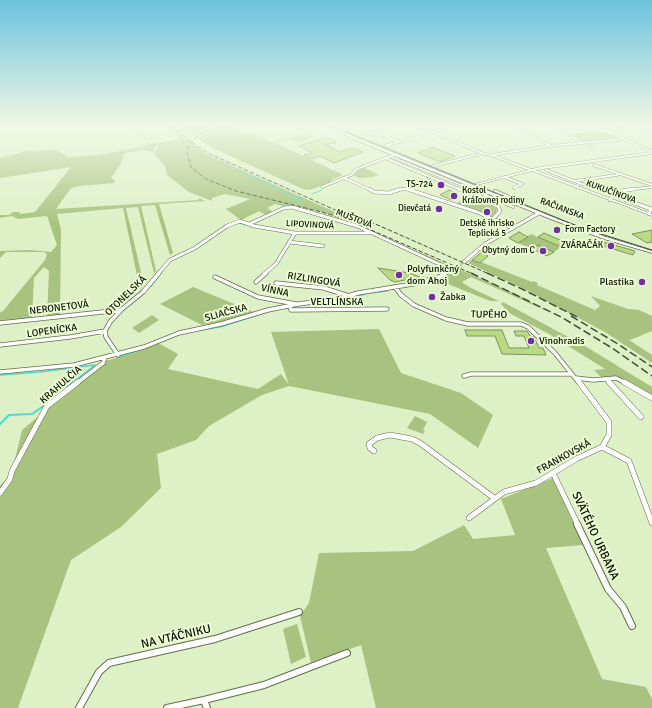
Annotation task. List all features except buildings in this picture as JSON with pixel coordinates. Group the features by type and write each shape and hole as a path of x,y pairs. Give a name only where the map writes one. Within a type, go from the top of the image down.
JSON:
{"main road":[{"name":"RAČIANSKA","path":"402,158 605,238 652,252"},
{"name":"RAČIANSKA","path":"413,158 591,229 652,248"}],"street":[{"path":"322,187 351,175 357,169 385,158"},
{"path":"385,158 498,206 500,211 493,219"},
{"path":"401,158 513,207"},
{"path":"433,166 464,158"},
{"name":"KUKUČÍNOVA","path":"500,158 650,215"},
{"path":"477,184 540,168 610,158"},
{"path":"522,166 540,168"},
{"path":"594,166 652,186"},
{"path":"540,168 540,172 542,174"},
{"path":"546,170 647,207 651,209 650,215"},
{"path":"575,181 620,174"},
{"path":"504,176 522,184 514,188"},
{"path":"344,178 373,192 383,193 403,189 412,190 493,219 513,228"},
{"path":"576,187 579,182"},
{"path":"611,194 652,186"},
{"path":"473,194 481,190"},
{"path":"610,200 611,194"},
{"path":"647,207 652,206"},
{"name":"MUŠTOVÁ","path":"249,224 284,208 292,207 338,220 372,233 452,270"},
{"path":"464,262 485,244 539,213"},
{"name":"LIPOVINOVÁ","path":"240,221 295,233 372,233"},
{"name":"OTONELSKÁ","path":"118,355 106,337 105,331 110,322 121,310 143,292 170,260 195,248 222,228 240,221"},
{"name":"VÍNNA","path":"256,282 276,264 295,233"},
{"path":"289,242 323,246"},
{"name":"SLIAČSKA","path":"0,372 74,365 105,358 118,355 179,333 221,324 268,310 298,304 338,299 432,279 456,268"},
{"name":"VÍNNA","path":"216,277 258,297 298,304"},
{"name":"RIZLINGOVÁ","path":"276,283 332,289 349,296"},
{"name":"TUPÉHO","path":"395,287 401,295 414,305 446,319 468,324 525,325 555,353 571,374"},
{"name":"VELTLÍNSKA","path":"290,306 290,310 387,309"},
{"name":"NERONETOVÁ","path":"0,323 121,310"},
{"name":"LOPENÍCKA","path":"0,345 70,337 105,331"},
{"name":"KRAHULČIA","path":"0,493 10,479 12,471 48,406 103,362 105,358"},
{"path":"464,376 471,374 571,374"},
{"name":"FRANKOVSKÁ","path":"469,518 504,492 536,483 590,452 602,447 609,435 609,422 576,378 571,374"},
{"path":"576,378 616,378 652,398"},
{"path":"606,379 619,395 641,417"},
{"path":"374,451 370,448 369,444 377,438 390,435 412,439 420,443 494,498"},
{"path":"602,447 629,461 652,523"},
{"name":"SVÄTÉHO URBANA","path":"553,473 608,589 623,607 632,626"},
{"name":"NA VTÁČNIKU","path":"79,708 99,672 109,663 215,639 299,612"},
{"path":"167,708 264,685 347,653"},
{"path":"204,700 207,708"}],"green space":[{"path":"0,158 123,158 111,178 115,181 114,183 71,188 56,209 198,200 199,198 205,201 159,204 173,253 170,255 155,205 141,206 156,271 154,273 138,207 126,208 144,285 140,290 123,208 57,214 61,230 60,315 47,316 49,271 44,267 34,278 32,318 0,321 0,312 3,311 45,260 47,254 44,252 6,252 0,258 0,251 30,250 51,252 57,245 47,216 18,219 12,216 0,218 0,215 9,215 13,212 20,212 19,214 35,212 71,167 0,178"},
{"path":"158,158 216,158 366,226 329,214 290,204 289,205 293,206 282,207 283,206 275,204 267,208 273,212 266,215 259,211 241,220 226,209 250,199 225,194 212,198 212,201 189,192 167,175 165,166"},
{"path":"235,158 307,158 343,175 331,180 331,182 310,190 303,189"},
{"path":"360,168 365,168 379,175 359,178 353,175"},
{"path":"472,196 496,206 496,213 490,217 471,208 455,204"},
{"path":"294,206 321,213 355,224 453,267 445,266 375,233 319,213"},
{"path":"531,234 561,247 554,252 538,245 532,249 518,243"},
{"path":"471,260 481,262 538,283 537,285 595,310 600,306 591,296 628,309 639,310 652,316 652,331 630,340 626,338 652,355 652,363 605,332 524,289 468,263"},
{"path":"459,269 518,295 549,312 471,277 462,282 469,287 499,301 490,301 438,280"},
{"path":"193,287 254,312 224,321 202,325 160,304"},
{"path":"503,302 585,346 652,387 652,395 621,378 612,376 601,377 594,370 605,369 549,334 511,314 501,304"},
{"path":"152,315 159,320 139,333 132,328"},
{"path":"379,329 401,373 461,393 493,415 478,448 430,414 289,386 262,395 209,426 196,440 157,454 161,488 121,527 71,560 18,708 0,708 0,486 12,472 22,430 106,361 142,350 158,343 178,354 168,369 258,389 281,374 289,385 271,332"},
{"path":"415,416 427,422 423,430 425,431 423,434 407,428"},
{"path":"553,478 584,545 546,548 602,679 646,687 652,699 652,708 376,708 361,645 311,663 300,616 309,603 319,553 413,551 464,525 473,539 515,535 501,499"},
{"path":"297,624 306,657 291,664 283,629"}],"waterway":[{"path":"239,171 300,199"},
{"path":"312,194 322,190"},
{"path":"291,204 300,199"},
{"path":"284,207 289,205"},
{"path":"234,225 239,223 245,225"},
{"path":"197,248 207,242"},
{"path":"131,304 151,286 161,273"},
{"path":"310,304 340,301 369,293 387,291"},
{"path":"200,330 220,327 267,312"},
{"path":"118,357 145,348"},
{"path":"0,375 40,372 94,365"},
{"path":"72,383 95,365"},
{"path":"67,387 73,382"},
{"path":"0,424 9,415 32,414 45,405"}],"tunnel":[{"path":"456,268 464,262"}],"tram line":[{"path":"411,158 582,228 652,250"}],"railway":[{"path":"189,158 191,167 206,179 236,191 322,212 350,221 473,274"},
{"path":"219,158 342,213"},
{"path":"339,209 368,222"},
{"path":"364,219 489,274"},
{"path":"471,273 563,318 612,348 652,376"},
{"path":"487,273 577,317"},
{"path":"571,316 618,344 652,367"}],"place":[{"name":"TS-724","path":"441,185"},
{"name":"Kostol Kráľovnej rodiny","path":"454,196"},
{"name":"Dievčatá","path":"439,209"},
{"name":"Detské ihrisko Teplická 5","path":"487,212"},
{"name":"Form Factory","path":"557,230"},
{"name":"ZVÁRAČÁK","path":"611,246"},
{"name":"Obytný dom C","path":"543,251"},
{"name":"Polyfunkčný dom Ahoj","path":"399,275"},
{"name":"Plastika","path":"642,282"},
{"name":"Žabka","path":"432,297"},
{"name":"Vinohradis","path":"531,341"}]}
